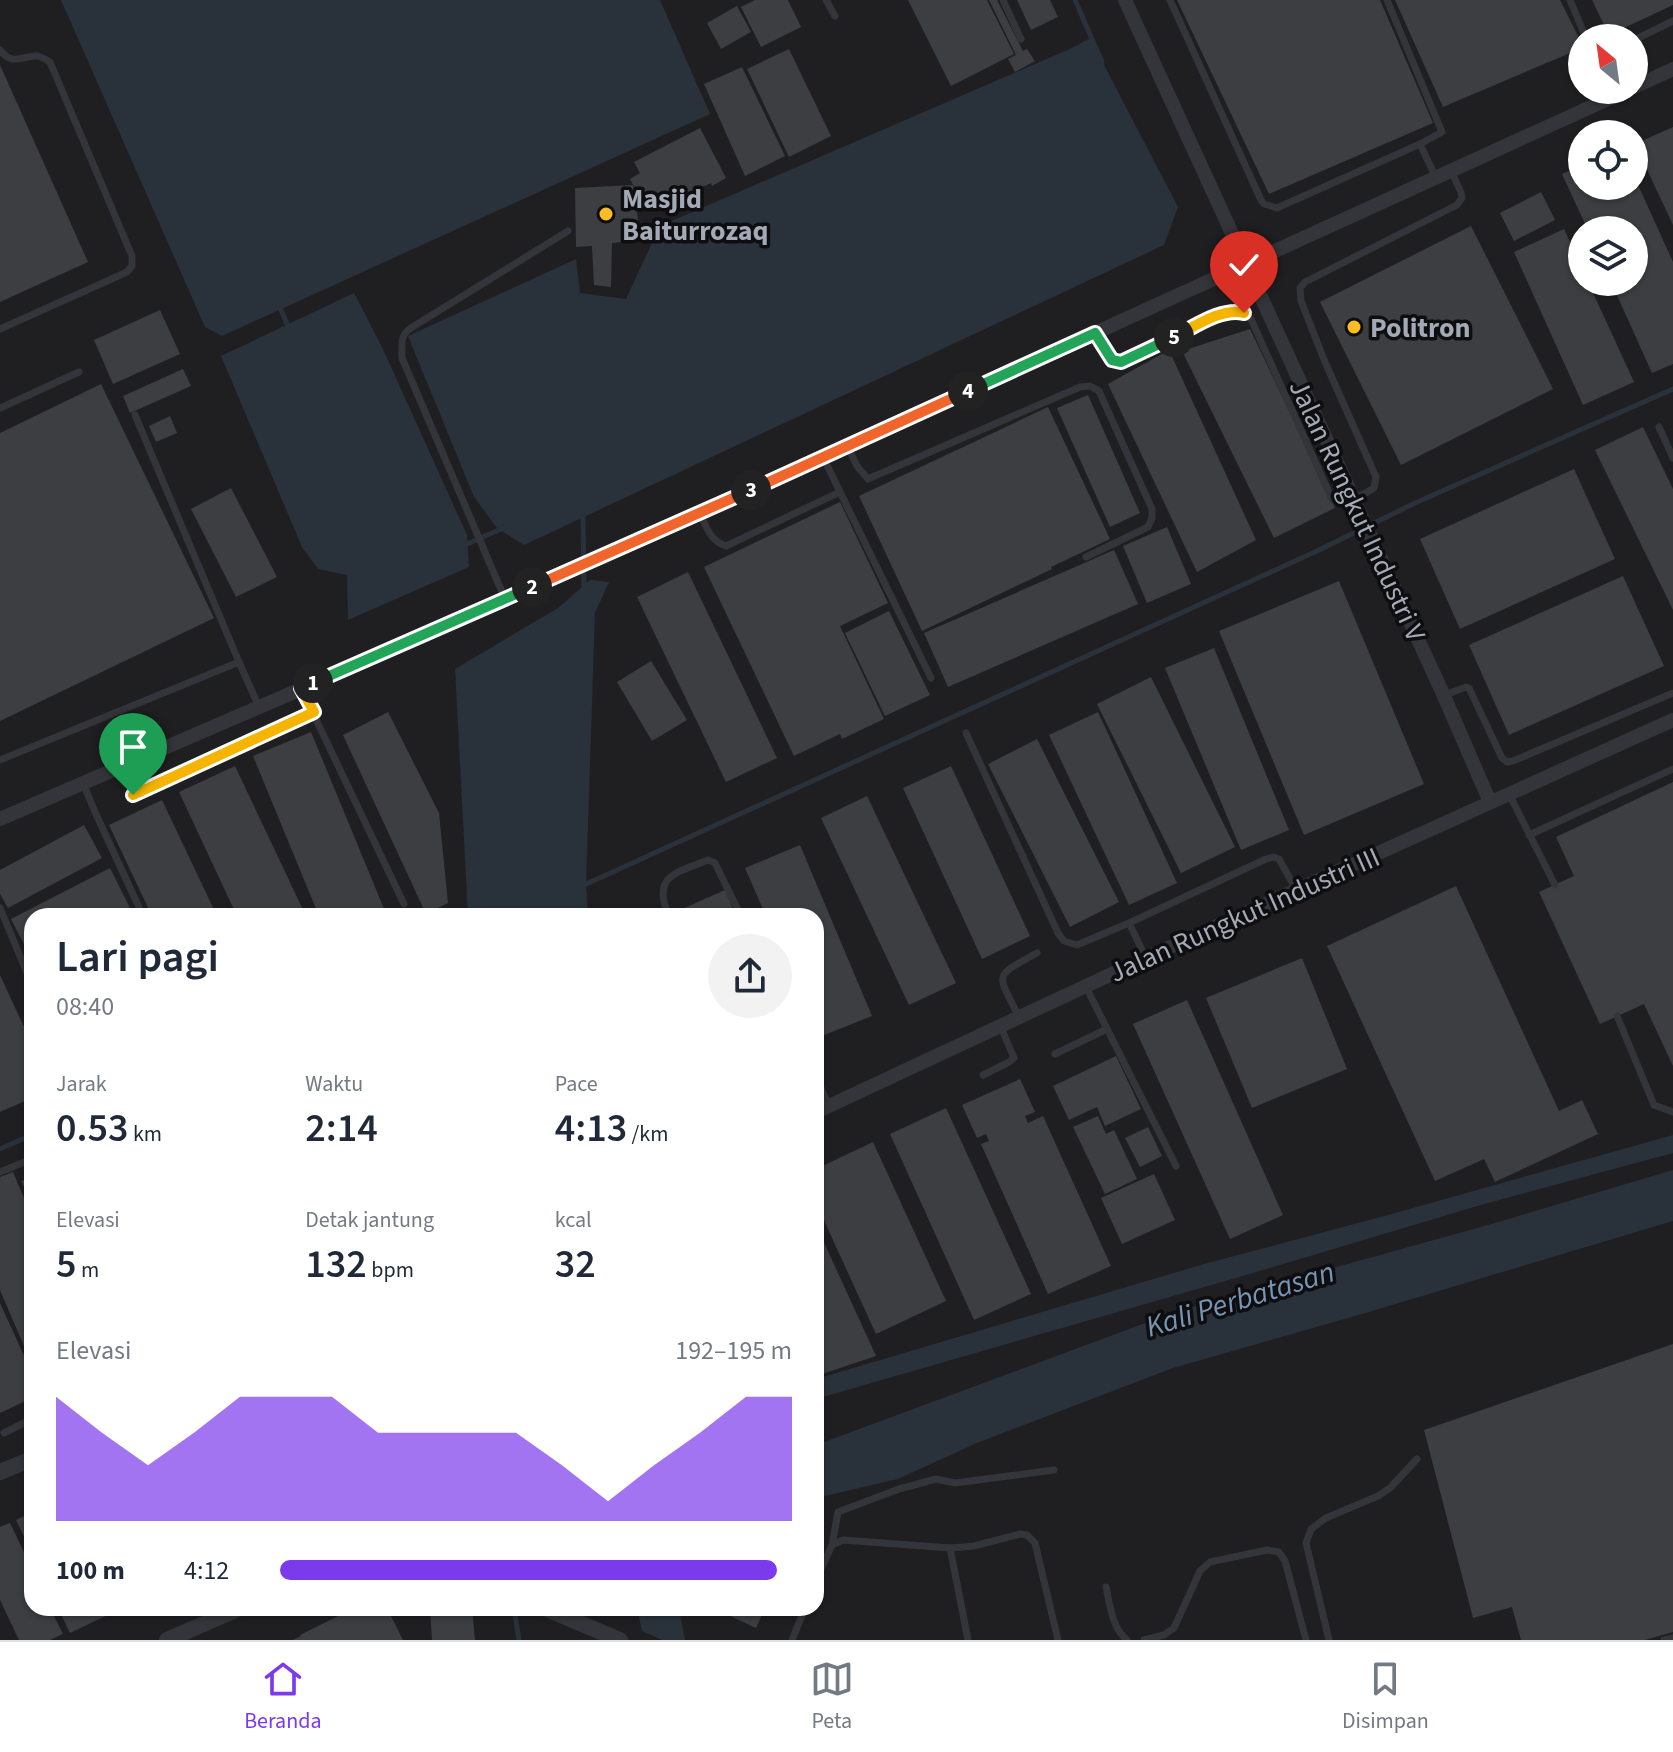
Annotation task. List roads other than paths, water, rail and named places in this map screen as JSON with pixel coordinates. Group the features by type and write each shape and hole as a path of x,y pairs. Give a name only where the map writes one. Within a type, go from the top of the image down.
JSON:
{"street":[{"name":"Jalan Rungkut Industri V","path":"1125,0 1490,802"},
{"path":"1648,81 1673,69"},
{"path":"0,819 700,513 1436,178 1589,104"},
{"name":"Jalan Rungkut Industri III","path":"824,1108 1146,958 1673,720"},
{"path":"0,1472 24,1462"},
{"path":"167,1640 222,1616"},
{"path":"563,1616 620,1640"}],"lane":[{"path":"826,0 835,16"},
{"path":"1003,0 1021,39"},
{"path":"1170,0 1264,204 1277,208 1440,134 1442,129 1387,0"},
{"path":"1570,0 1580,24"},
{"path":"1648,33 1673,21"},
{"path":"0,50 10,60 39,56 50,62 132,256 132,266 127,272 0,329"},
{"path":"1420,144 1436,178"},
{"path":"1095,333 1112,360 1121,362 1220,314 1234,310 1244,313 1251,319 1332,499 1337,503 1374,488 1376,477 1311,326 1301,301 1300,288 1305,282 1457,205 1462,198 1461,192 1451,170"},
{"path":"505,599 402,358 402,338 405,331 568,231"},
{"path":"0,408 79,372"},
{"path":"848,446 857,466 868,479 1080,387 1090,386 1099,391 1152,509 1152,518 1148,527 1086,557"},
{"path":"135,415 259,707"},
{"path":"1659,427 1673,458"},
{"path":"823,457 931,678"},
{"path":"700,513 717,543 726,546 840,492"},
{"path":"0,760 239,662"},
{"path":"301,688 404,904"},
{"path":"1444,696 1458,689 1469,688 1502,758 1507,762 1673,693"},
{"path":"133,795 314,712"},
{"path":"966,733 1064,941 1077,945 1273,857 1279,859 1297,891"},
{"path":"1529,835 1673,769"},
{"path":"83,783 139,908"},
{"path":"1509,793 1555,885"},
{"path":"665,908 662,890 668,879 708,860 715,863 737,908"},
{"path":"0,908 24,966"},
{"path":"1129,923 1146,958"},
{"path":"1019,1017 1001,983 1002,976 1008,969 1037,953"},
{"path":"1086,987 1176,1166"},
{"path":"1617,1016 1654,1105 1673,1112"},
{"path":"983,1075 1014,1058 1000,1025"},
{"path":"1055,1054 1107,1029"},
{"path":"0,1172 24,1162"},
{"path":"4,1433 24,1423"},
{"path":"1329,1640 1306,1543 1311,1529 1326,1518 1378,1496 1390,1488 1417,1459"},
{"path":"824,1562 832,1545 838,1512 871,1498 936,1479 955,1483 1054,1470"},
{"path":"832,1545 843,1540 950,1548 1027,1535 1035,1543 1058,1640"},
{"path":"950,1548 968,1640"},
{"path":"1144,1640 1164,1635 1174,1628 1200,1571 1210,1562 1267,1550 1279,1552 1285,1561 1306,1640"},
{"path":"1106,1587 1118,1632 1127,1640"},
{"path":"792,1640 802,1616"},
{"path":"1664,1640 1673,1638"}],"water":[{"path":"61,0 660,0 710,114 222,336 205,327"},
{"path":"1090,38 1178,207 1164,245 524,545 497,528 474,497 408,336 576,259 580,293 626,299 651,245 646,232"},
{"path":"354,293 382,347 467,535 469,567 348,620 347,575 318,569 302,547 221,356"},
{"path":"590,580 609,582 595,613 588,908 468,908 455,669 558,608"},
{"name":"Kali Perbatasan","path":"1673,1135 1673,1153 1484,1204 824,1397 824,1377 1204,1264"},
{"name":"Kali Perbatasan","path":"1673,1170 1673,1221 1173,1368 977,1443 898,1479 824,1496 824,1442 1175,1312"},
{"path":"639,1616 680,1616 685,1640 662,1640 642,1631"}],"waterway":[{"path":"1075,0 1102,62"},
{"path":"279,305 289,329"},
{"path":"582,886 1317,551 1415,503 1673,389"},
{"path":"583,513 584,591"},
{"path":"465,545 503,528"},
{"path":"0,1149 24,1138"},
{"path":"515,1616 519,1640"}],"place":[{"name":"Masjid Baiturrozaq","path":"606,214"},
{"name":"Politron","path":"1354,327"}]}
